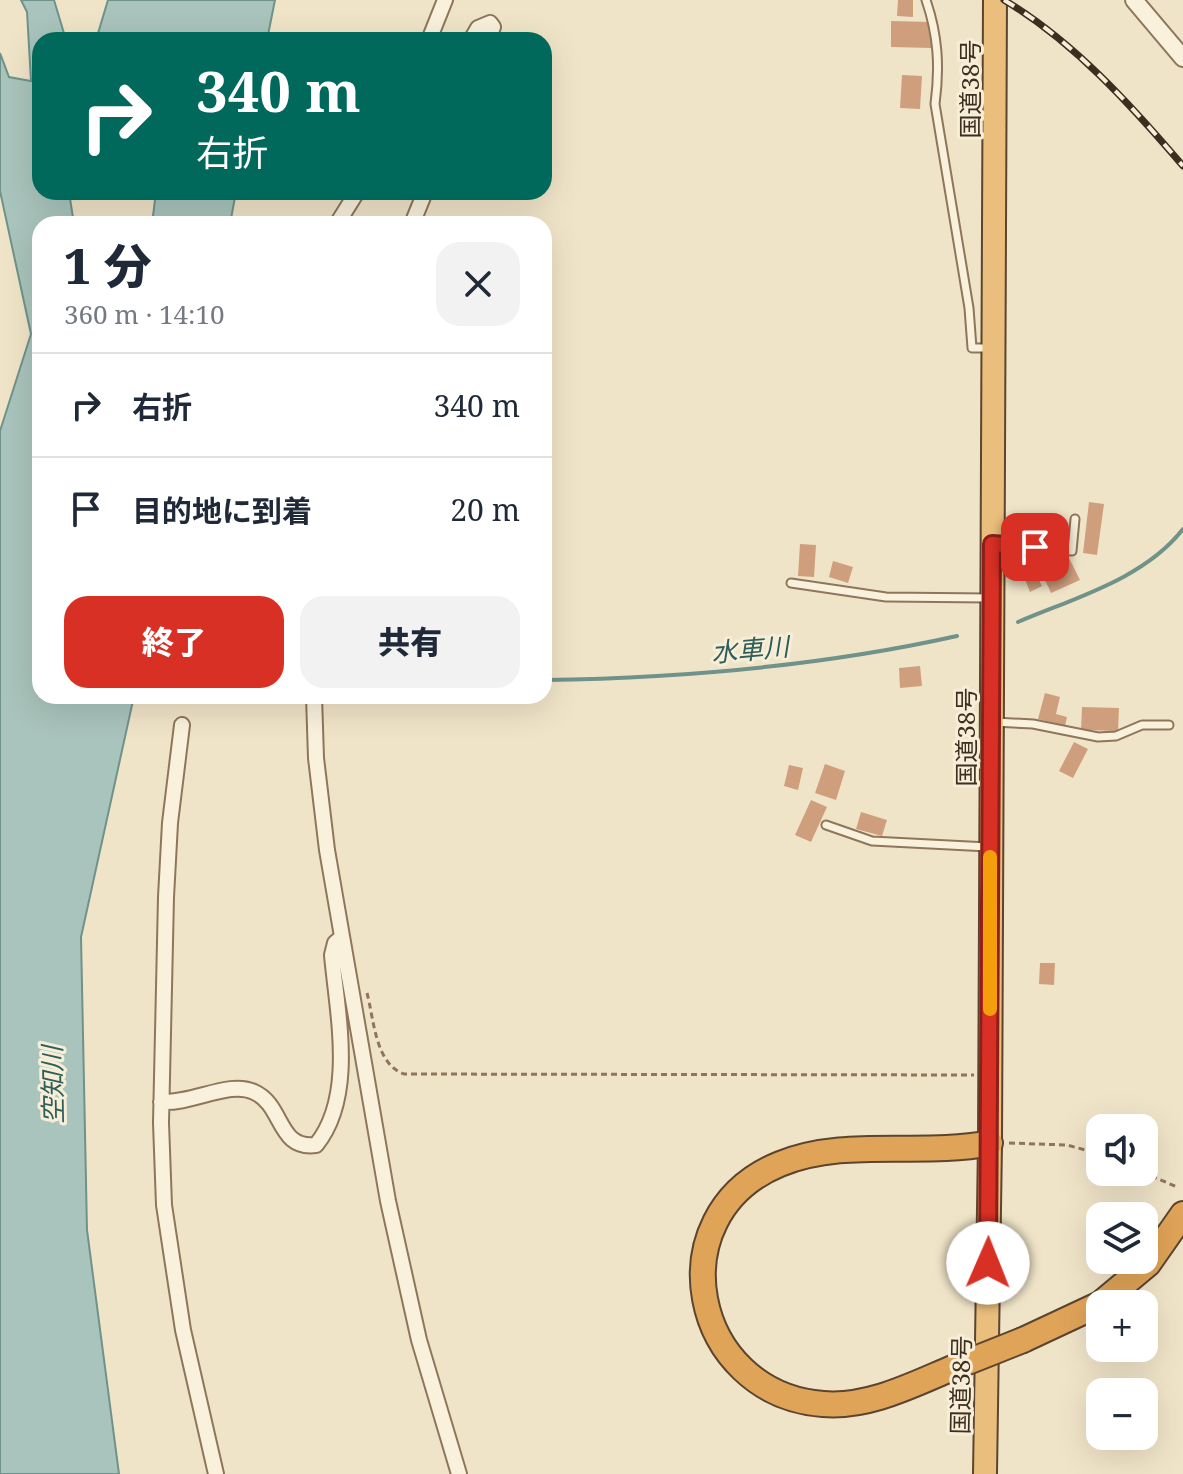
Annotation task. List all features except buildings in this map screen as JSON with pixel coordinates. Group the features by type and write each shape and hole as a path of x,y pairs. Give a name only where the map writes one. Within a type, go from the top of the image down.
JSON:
{"highway":[{"name":"国道38号","path":"985,1474 990,1143 995,0"},
{"path":"990,1143 955,1150 838,1152 781,1163 757,1176 724,1208 703,1265 705,1305 722,1345 749,1376 782,1396 825,1405 846,1404 889,1394 1023,1340 1086,1311"},
{"path":"1117,1290 1148,1264 1183,1214"}],"street":[{"path":"432,32 445,0"},
{"path":"1134,0 1183,58"},
{"path":"476,32 490,23 493,27 491,32"},
{"path":"315,704 321,802 341,938 402,1270 459,1474"},
{"path":"182,725 170,823 161,1102 164,1205 192,1374 216,1474"},
{"path":"161,1102 200,1099 228,1089 251,1090 265,1097 292,1142 304,1147 316,1145 326,1133 335,1108 340,1076 332,955 335,943 341,938"}],"lane":[{"path":"926,0 934,22 939,71 935,104 969,308 972,348 993,348"},
{"path":"992,544 1072,551 1075,519"},
{"path":"791,583 886,597 991,598"},
{"path":"992,721 1033,724 1098,737 1116,736 1142,725 1169,725"},
{"path":"826,825 872,841 895,845 990,847"}],"path":[{"path":"364,979 383,1055 388,1065 404,1074 990,1075"},
{"path":"990,1143 1067,1145 1086,1150"},
{"path":"1158,1179 1177,1187"}],"water":[{"name":"空知川","path":"21,0 54,0 64,32 32,32 32,200 70,200 73,216 32,216 32,704 132,704 81,937 87,1230 119,1474 0,1474 0,431 31,334 0,191 0,53 9,77 31,81 27,12"},
{"path":"108,0 275,0 269,32 98,32"},
{"path":"155,200 234,200 232,216 153,216"}],"waterway":[{"name":"水車川","path":"1018,622 1128,574 1149,561 1183,529"},
{"name":"水車川","path":"552,680 700,673 803,663 957,636"}],"railway":[{"path":"1004,0 1077,54 1122,97 1183,166"}],"slow traffic":[{"path":"990,857 990,1009"}],"route":[{"path":"988,1263 992,544 1035,547"}]}
